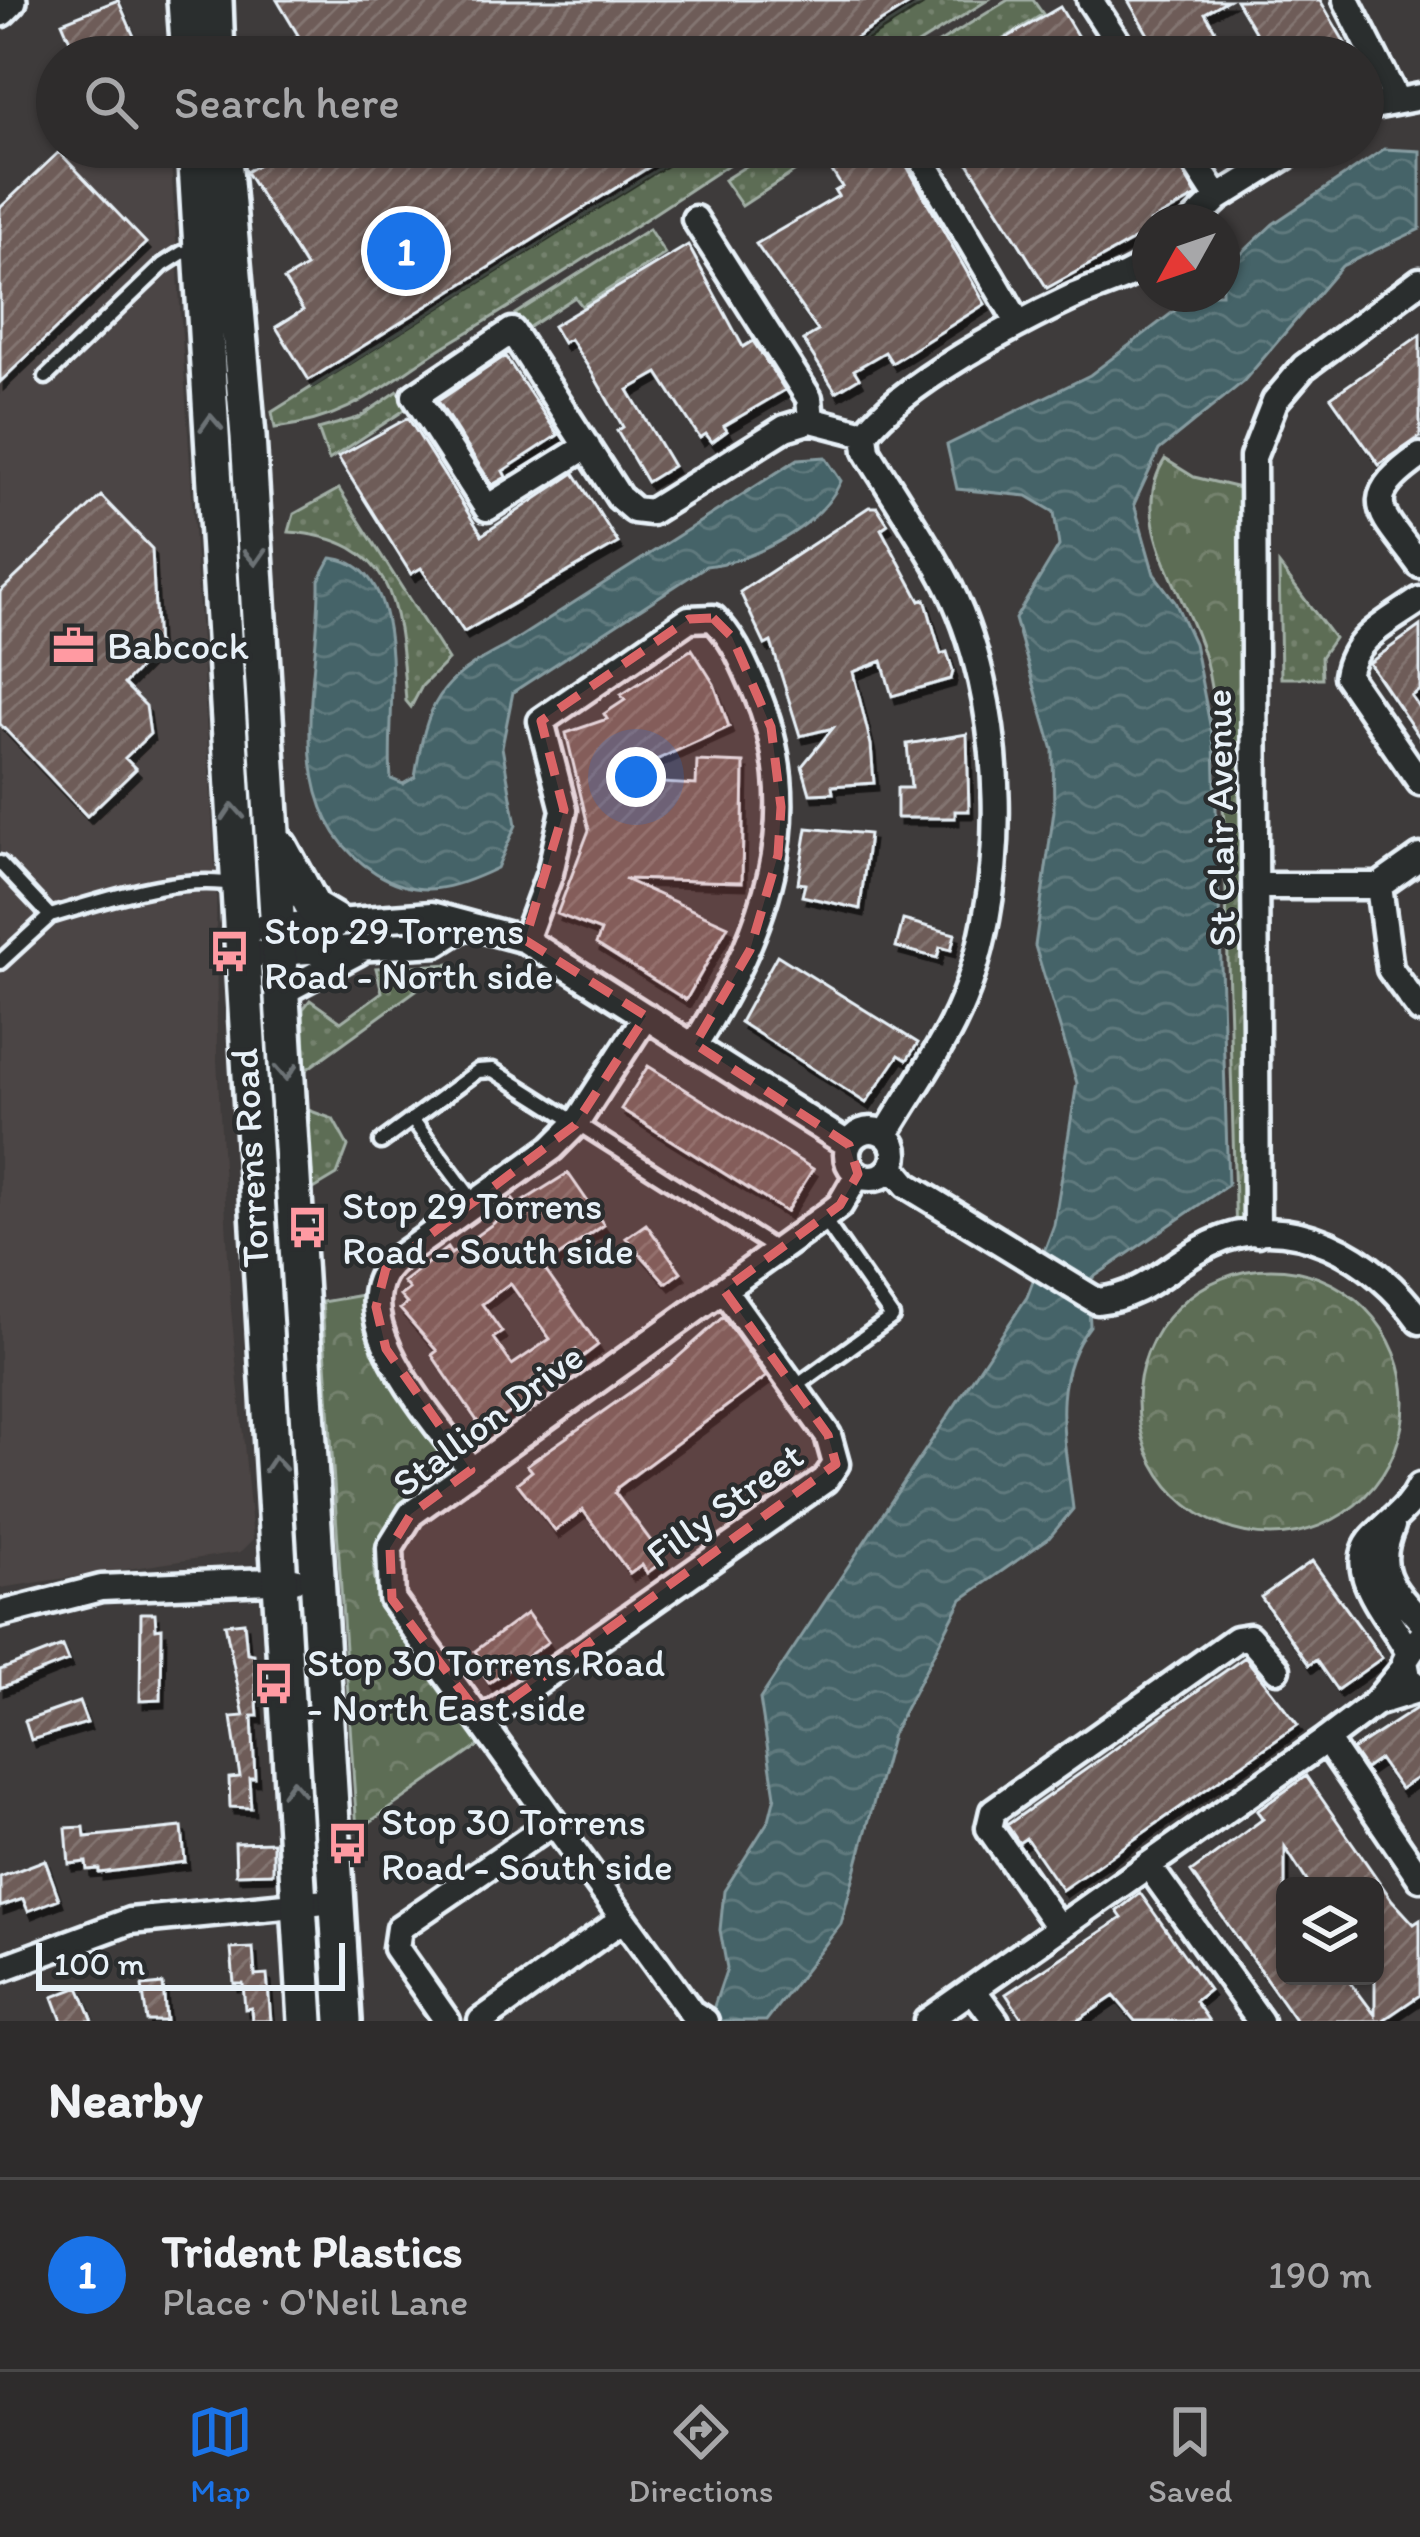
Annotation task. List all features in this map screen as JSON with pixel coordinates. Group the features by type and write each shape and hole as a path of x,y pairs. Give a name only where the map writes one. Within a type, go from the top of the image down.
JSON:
{"main road":[{"path":"0,9 9,0"},
{"path":"185,0 197,36"},
{"path":"207,36 215,0"},
{"name":"Torrens Road","path":"199,168 248,436 278,940 298,1580 299,1905 306,2021"},
{"name":"Torrens Road","path":"221,168 215,250 242,942 298,1580 336,1901 344,2021"},
{"path":"271,829 298,886 314,909 334,921"}],"street":[{"path":"1090,0 1113,36"},
{"path":"1346,0 1369,36"},
{"path":"1384,60 1408,98"},
{"path":"927,168 1019,324"},
{"path":"1199,168 1218,198"},
{"path":"1212,204 1266,168"},
{"path":"695,219 809,398 811,420"},
{"path":"886,1135 953,1022 972,971 986,916 994,845 994,764 982,686 952,596 867,451 865,434 892,404 1019,324 1132,274"},
{"name":"St Clair Avenue","path":"1256,1233 1253,457 1275,401 1304,367 1420,281"},
{"path":"587,446 488,508 460,471 416,394 512,331 626,505 651,512 785,428 811,420 865,434"},
{"path":"1420,456 1385,481 1378,493 1378,507 1420,565"},
{"path":"1420,600 1350,653 1347,676 1420,782"},
{"path":"525,940 550,873 564,810 541,722 689,619 713,618 732,637 771,727 781,807 778,855 749,950 695,1044"},
{"path":"1256,886 1379,886 1420,857"},
{"path":"1379,886 1390,969 1420,1010"},
{"path":"278,940 334,921 432,915 525,940 849,1145"},
{"path":"242,942 278,940 365,948 437,943 464,926"},
{"path":"281,993 365,948"},
{"path":"471,1470 386,1349 376,1307 386,1268 552,1148 575,1124 646,1016"},
{"path":"865,1131 886,1135 896,1153 892,1167 872,1178 858,1174 849,1161 849,1145 865,1131"},
{"path":"892,1167 907,1185 1097,1301 1123,1299 1217,1241 1256,1233 1312,1238 1363,1260 1403,1296 1420,1321"},
{"name":"Stallion Drive","path":"698,2017 392,1598 391,1548 411,1514 823,1218 840,1205 858,1174"},
{"name":"Filly Street","path":"483,1720 825,1480 836,1464 828,1436 724,1290"},
{"path":"1375,1703 1420,1689 1411,1651 1362,1570 1365,1548 1420,1486"},
{"path":"1396,1518 1381,1551 1383,1565 1388,1581 1420,1620"},
{"path":"0,1614 101,1588 298,1580"},
{"path":"1058,1927 989,1828 993,1811 1236,1639 1249,1636 1260,1644 1277,1669"},
{"path":"927,2021 1375,1703 1411,1651"},
{"path":"1326,1740 1420,1878"},
{"path":"447,2021 396,1948 399,1928 552,1822"},
{"path":"1148,1865 1260,2021"},
{"path":"0,1970 130,1921 336,1901"},
{"path":"481,2021 622,1919"},
{"path":"974,1991 996,2021"}],"lane":[{"path":"46,376 164,265 182,253 215,250"},
{"path":"0,863 50,916"},
{"path":"0,962 50,916 195,884 239,885"},
{"path":"381,1142 478,1071 493,1070 778,1250"},
{"path":"412,1119 474,1202"},
{"path":"793,1389 892,1317 823,1218"}],"highlighted area":[{"path":"713,618 732,637 771,727 781,807 778,855 750,950 695,1044 849,1145 858,1174 840,1205 724,1290 828,1435 836,1464 483,1720 392,1599 390,1548 411,1514 471,1470 386,1349 376,1307 386,1268 575,1125 646,1016 525,940 564,810 541,721 689,619"}],"shaded area":[{"path":"43,168 171,168 216,881 217,1060 231,1309 253,1539 240,1552 0,1588 0,208"}],"green space":[{"path":"926,0 988,0 931,36 869,36"},
{"path":"1008,0 1033,0 1043,14 1008,36 950,36"},
{"path":"660,168 723,168 350,407 275,428 272,412"},
{"path":"743,168 800,168 742,206 724,180"},
{"path":"649,229 665,254 582,306 575,297 526,329 515,314"},
{"path":"398,391 409,407 329,460 318,429 358,418"},
{"path":"1165,459 1194,477 1252,491 1257,1233 1236,1237 1221,766 1208,671 1156,536 1154,484"},
{"path":"339,489 448,660 422,686 411,707 406,701 395,610 373,565 353,549 325,538 289,532 294,514"},
{"path":"1279,565 1334,638 1321,657 1322,678 1281,678"},
{"path":"452,964 306,1070 303,1009 310,1000 341,1022 382,992 376,968"},
{"path":"308,1110 333,1119 348,1146 337,1175 312,1190"},
{"path":"1271,1269 1322,1279 1365,1308 1394,1351 1404,1402 1394,1453 1365,1496 1322,1525 1271,1535 1220,1525 1177,1496 1148,1453 1138,1402 1148,1351 1177,1308 1220,1279"},
{"path":"362,1295 372,1352 444,1450 442,1468 432,1482 386,1528 376,1548 374,1575 383,1609 480,1745 357,1831 322,1302"}],"water":[{"path":"1384,149 1420,151 1420,229 1342,266 1243,382 1159,450 1134,504 1154,574 1175,602 1194,643 1214,745 1228,1185 1088,1281 1090,1326 1068,1369 1064,1391 1073,1509 1049,1538 962,1599 892,1734 841,1924 766,2021 709,2021 727,1968 720,1930 724,1891 769,1820 775,1796 760,1699 1027,1297 1054,1225 1077,1083 1035,946 1054,811 1053,750 1015,619 1059,546 1054,512 1027,496 957,489 947,445 1090,375 1173,312 1240,312 1240,255 1273,224 1356,168 1384,168"},
{"path":"825,457 841,481 802,526 765,549 706,566 513,692 502,747 516,825 497,868 451,886 407,887 376,873 344,846 324,814 310,739 319,580 331,558 358,567 375,588 386,616 391,649 391,779 403,784 415,777 431,712 465,670 798,459"}],"building":[{"path":"118,0 134,36 68,36 62,22"},
{"path":"277,0 916,0 859,36 298,35"},
{"path":"1128,0 1228,0 1205,13 1219,36 1149,36"},
{"path":"1236,0 1320,0 1341,36 1257,36"},
{"path":"1060,7 1077,36 1010,36"},
{"path":"42,168 74,168 146,243 0,382 0,208"},
{"path":"253,168 647,168 309,380 276,327 303,310 284,280 306,267 246,172"},
{"path":"830,168 908,168 985,304 892,363 885,352 854,370 859,378 836,392 803,340 818,331 756,244 838,196 835,191 842,187"},
{"path":"971,168 1181,168 1197,196 1183,204 1132,204 1132,241 1047,288"},
{"path":"688,245 743,347 753,341 785,390 724,426 727,431 712,442 706,434 700,438 658,373 628,390 673,466 647,482 617,431 623,427 594,376 570,339 563,343 553,326"},
{"path":"1420,335 1420,437 1379,465 1331,397"},
{"path":"505,356 558,435 503,471 506,477 492,485 438,401"},
{"path":"408,418 482,535 574,473 618,543 464,632 421,568 411,574 338,457"},
{"path":"101,496 152,549 157,650 124,684 146,706 150,734 125,758 136,769 87,816 0,724 0,592"},
{"path":"869,507 877,507 888,524 881,529 920,601 925,599 941,654 947,652 953,671 951,679 892,696 882,661 853,672 871,745 874,783 832,786 833,793 810,794 802,766 833,728 800,736 771,642 765,645 740,592"},
{"path":"1420,626 1420,690 1411,696 1420,709 1420,738 1369,663"},
{"path":"692,649 714,684 729,727 612,780 696,785 697,761 744,763 742,882 624,879 728,926 686,1000 596,944 601,931 557,914 589,830 566,733 607,719 604,714 625,700 621,695"},
{"path":"967,734 969,811 955,811 955,818 897,818 897,788 911,788 907,744"},
{"path":"807,828 869,834 860,909 802,896 805,884 798,883"},
{"path":"903,920 955,934 951,950 940,947 937,958 896,947"},
{"path":"777,955 918,1043 907,1060 899,1055 866,1103 740,1022"},
{"path":"648,1066 813,1169 786,1212 621,1109"},
{"path":"568,1173 604,1225 543,1267 598,1345 581,1358 576,1350 533,1380 541,1391 484,1431 432,1355 437,1351 400,1309 407,1304 400,1296 409,1289 403,1282 447,1248 451,1254 494,1223 513,1200 517,1205","holes":["510,1283 550,1339 512,1365 493,1338 502,1332 482,1304"]},
{"path":"646,1224 681,1272 666,1283 626,1238"},
{"path":"723,1317 766,1377 618,1487 615,1493 665,1560 647,1573 642,1565 630,1574 583,1510 555,1531 517,1483 532,1471 527,1465 669,1365"},
{"path":"1312,1561 1382,1658 1337,1690 1316,1660 1309,1665 1261,1597"},
{"path":"141,1613 155,1613 156,1629 162,1628 161,1700 140,1701"},
{"path":"527,1613 548,1642 489,1683 474,1662 480,1658 475,1651"},
{"path":"244,1622 247,1653 254,1654 258,1716 252,1716 255,1778 249,1778 251,1808 230,1807 229,1778 240,1777 231,1717 244,1716 225,1624"},
{"path":"62,1646 68,1661 0,1688 0,1670"},
{"path":"1245,1657 1298,1725 1062,1890 1026,1838 1019,1843 1007,1825"},
{"path":"79,1702 87,1723 31,1740 25,1721"},
{"path":"1420,1706 1420,1776 1400,1789 1379,1759 1365,1769 1352,1750"},
{"path":"1306,1776 1376,1877 1304,1877 1285,1847 1285,1877 1276,1877 1276,1985 1353,1985 1375,2015 1375,1985 1384,1985 1384,1888 1414,1924 1420,1920 1420,1995 1382,2021 1296,2021 1191,1872 1263,1819 1257,1811"},
{"path":"84,1827 85,1837 182,1827 185,1862 99,1873 99,1869 87,1870 86,1862 69,1864 66,1828"},
{"path":"273,1842 273,1873 236,1874 235,1843"},
{"path":"45,1860 59,1899 28,1911 23,1899 0,1907 0,1877"},
{"path":"1140,1893 1209,1990 1195,2001 1209,2021 1135,2021 1114,1996 1077,2021 1024,2021 1006,1994 1122,1918 1117,1911"},
{"path":"253,1948 255,1976 267,1975 271,2021 252,2021 251,2008 245,2009 243,1984 234,1984 231,1949"},
{"path":"163,1984 166,2021 147,2021 142,1986"},
{"path":"79,1987 93,2021 62,2021 53,1997"}],"place":[{"name":"Trident Plastics","path":"406,251"},
{"name":"Babcock","path":"73,645"},
{"name":"Stop 29 Torrens Road - North side","path":"230,952"},
{"name":"Stop 29 Torrens Road - South side","path":"308,1227"},
{"name":"Stop 30 Torrens Road - North East side","path":"273,1684"},
{"name":"Stop 30 Torrens Road - South side","path":"347,1843"}]}
